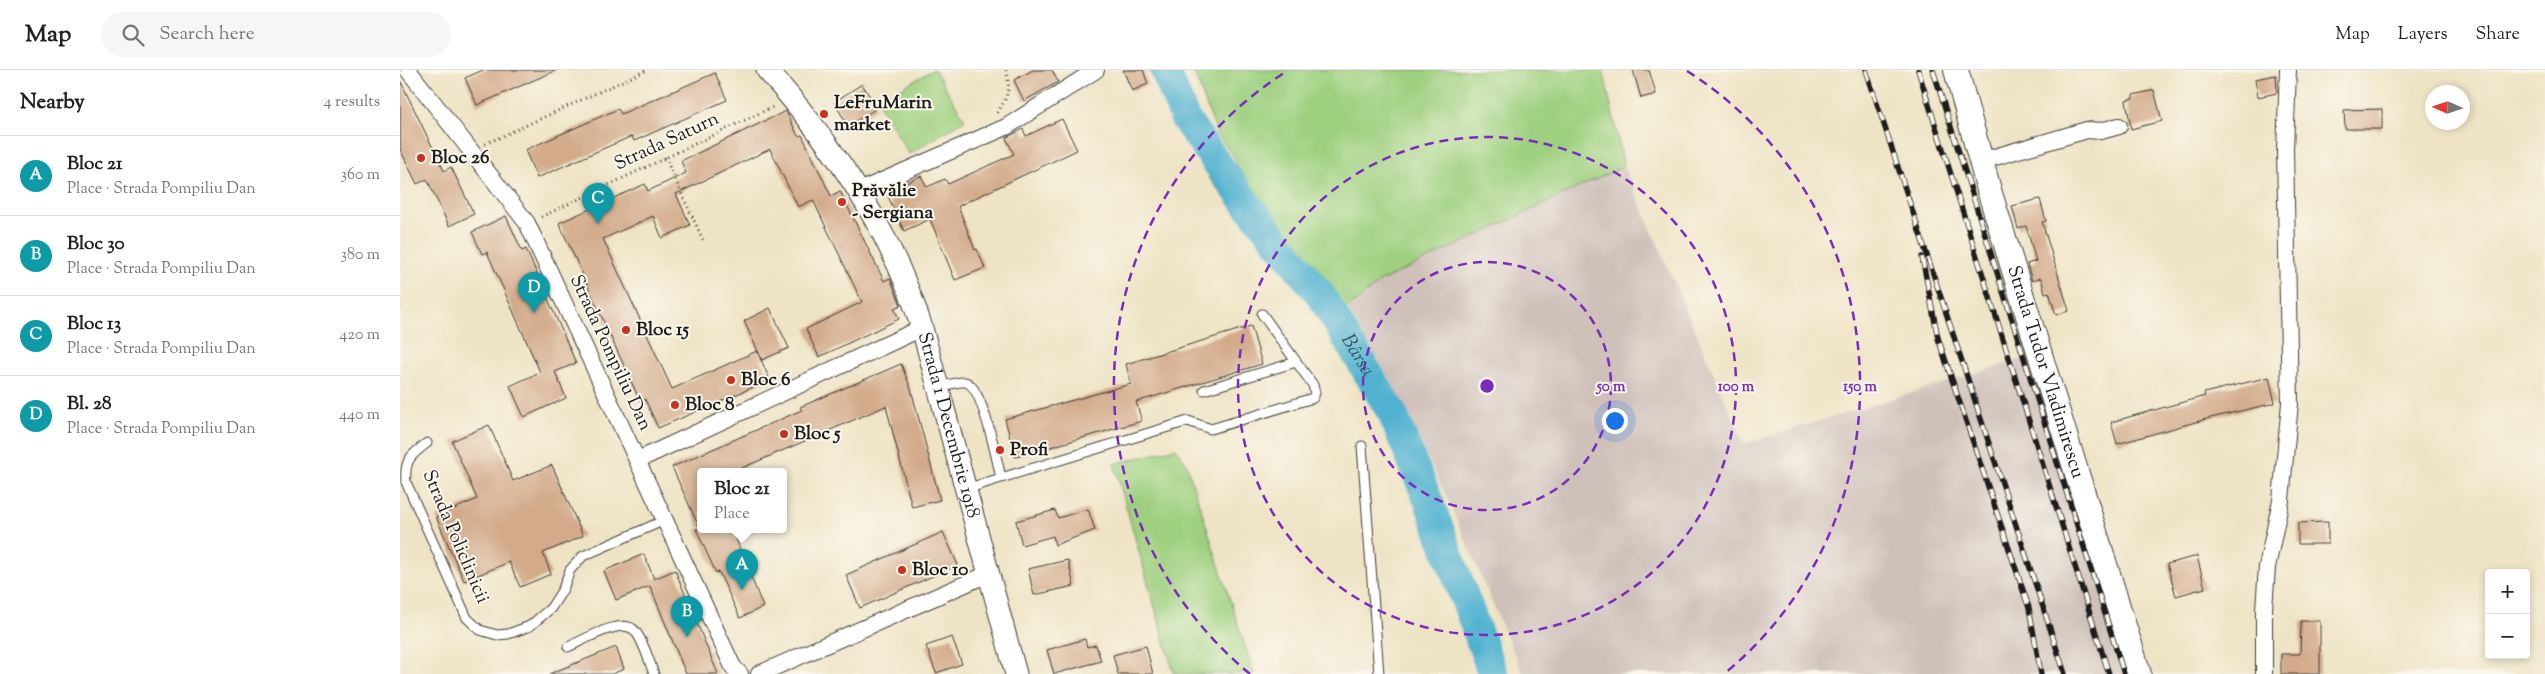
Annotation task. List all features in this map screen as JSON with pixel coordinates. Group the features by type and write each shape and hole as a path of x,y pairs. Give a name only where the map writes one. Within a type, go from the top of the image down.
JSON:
{"main road":[{"name":"Strada Tudor Vladimirescu","path":"1956,70 1981,161 2139,674"}],"street":[{"name":"Strada Pompiliu Dan","path":"408,70 527,223 733,667 740,674"},
{"name":"Strada 1 Decembrie 1918","path":"766,70 826,142 859,191 896,258 922,328 1016,674"},
{"path":"859,191 1006,127 1096,70"},
{"path":"2264,674 2263,640 2267,567 2282,492 2289,411 2286,150 2288,70"},
{"path":"1981,161 2087,130 2101,131 2119,126"},
{"path":"638,460 922,328"},
{"path":"759,674 988,574"}],"lane":[{"path":"966,489 1188,421 1211,429 1313,398 1315,393 1313,385 1262,314"},
{"path":"1204,390 1296,362"},
{"path":"938,388 964,382 972,385 976,391 1001,478"},
{"name":"Strada Policlinicii","path":"427,443 410,457 404,467 406,482 467,618 480,630 497,635 508,634 536,623 557,600 570,570 583,556 665,520"},
{"path":"1362,446 1379,674"},
{"path":"568,647 614,627 626,626 635,630 654,674"}],"path":[{"path":"471,151 647,70"},
{"path":"990,119 1008,98 1010,84 1006,70"},
{"name":"Strada Saturn","path":"527,223 791,98"},
{"path":"665,157 703,240"}],"shaded area":[{"path":"1624,166 1744,444 2032,356 2130,674 1523,674 1445,493 1395,389 1348,310 1381,281"}],"green space":[{"path":"935,70 965,120 909,154 878,102"},
{"path":"1193,70 1603,70 1624,166 1381,281 1327,325 1208,177 1237,161 1217,134"},
{"path":"1176,448 1186,463 1254,674 1174,674 1114,464"}],"building":[{"path":"483,70 557,70 477,105 465,78"},
{"path":"1033,70 1052,70 1058,82 1024,101 1014,80"},
{"path":"1123,70 1143,70 1148,84 1132,91"},
{"path":"1633,70 1649,70 1656,94 1641,98"},
{"path":"715,73 727,100 634,141 632,136 537,178 525,150 618,109 621,114"},
{"path":"2276,75 2277,93 2258,97 2255,79"},
{"name":"Bloc 26","path":"400,80 444,171 451,167 474,214 449,226 427,179 417,184 400,149"},
{"path":"862,84 877,108 848,126 834,102"},
{"path":"2154,90 2162,121 2131,129 2126,100 2133,98 2133,95"},
{"path":"2382,109 2382,129 2345,129 2344,110"},
{"path":"786,111 798,136 802,135 831,196 840,191 884,281 890,278 901,305 894,308 899,319 819,357 806,329 862,302 813,200 798,207 770,149 676,194 690,225 662,238 653,216 603,239 672,389 757,351 770,380 658,428 645,399 640,401 559,223 645,184 648,191 686,173 681,161"},
{"path":"1062,119 1077,150 958,206 975,250 977,249 985,268 955,280 930,219 904,231 886,192 921,176 927,187 945,179 948,184 1014,154 1006,138 1023,129 1026,136"},
{"path":"2040,199 2046,221 2042,222 2069,311 2056,315 2049,292 2045,293 2041,278 2032,281 2027,264 2036,261 2026,226 2018,229 2012,206"},
{"path":"506,216 522,251 526,249 576,363 555,372 566,398 524,417 510,386 540,372 487,252 482,254 472,232"},
{"path":"770,308 789,348 762,360 744,321"},
{"path":"1251,326 1262,364 1136,402 1142,421 1015,457 1005,419 1131,384 1126,364"},
{"path":"901,364 911,389 940,500 912,507 886,406 742,468 697,468 697,522 672,467 802,410 800,407"},
{"path":"2269,377 2275,403 2210,418 2117,444 2111,422 2205,396 2204,393"},
{"path":"489,425 513,481 552,465 583,536 543,553 551,574 520,587 509,562 464,581 436,517 477,499 452,441"},
{"path":"1088,509 1095,530 1055,545 1053,536 1022,545 1016,521 1055,510 1058,518"},
{"path":"2328,522 2328,544 2298,544 2298,523"},
{"name":"Bloc 10","path":"943,532 958,565 860,608 846,575"},
{"path":"698,533 734,533 763,607 740,618 719,572 716,573"},
{"path":"644,554 654,579 675,570 718,674 686,674 650,586 616,600 604,571"},
{"path":"2197,556 2205,588 2176,596 2167,564"},
{"path":"1068,560 1074,586 1034,595 1028,569"},
{"path":"2301,621 2320,621 2320,674 2281,674 2281,654 2300,654"},
{"path":"952,637 962,664 936,673 926,646"},
{"path":"1085,639 1087,647 1096,645 1101,661 1054,674 1047,650"},
{"path":"1146,646 1153,674 1118,674 1113,655"},
{"path":"616,647 624,669 612,674 549,674"}],"waterway":[{"name":"Bârsa","path":"1165,70 1185,119 1247,204 1320,294 1392,413 1429,502 1493,674"}],"railway":[{"path":"1866,70 2065,674"},
{"path":"1918,70 2109,674"},
{"path":"1933,70 2124,674"},
{"path":"1922,257 1938,338 2029,608 2041,674"}],"place":[{"name":"LeFruMarin market","path":"824,114"},
{"name":"Bloc 26","path":"421,158"},
{"name":"Prăvălie - Sergiana","path":"842,202"},
{"name":"Bloc 13","path":"598,224"},
{"name":"Bl. 28","path":"534,313"},
{"name":"Bloc 15","path":"626,330"},
{"name":"Bloc 6","path":"731,380"},
{"name":"Bloc 8","path":"675,405"},
{"name":"Bloc 5","path":"784,434"},
{"name":"Profi","path":"1000,450"},
{"name":"Bloc 10","path":"902,570"},
{"name":"Bloc 21","path":"742,590"},
{"name":"Bloc 30","path":"687,637"}]}
